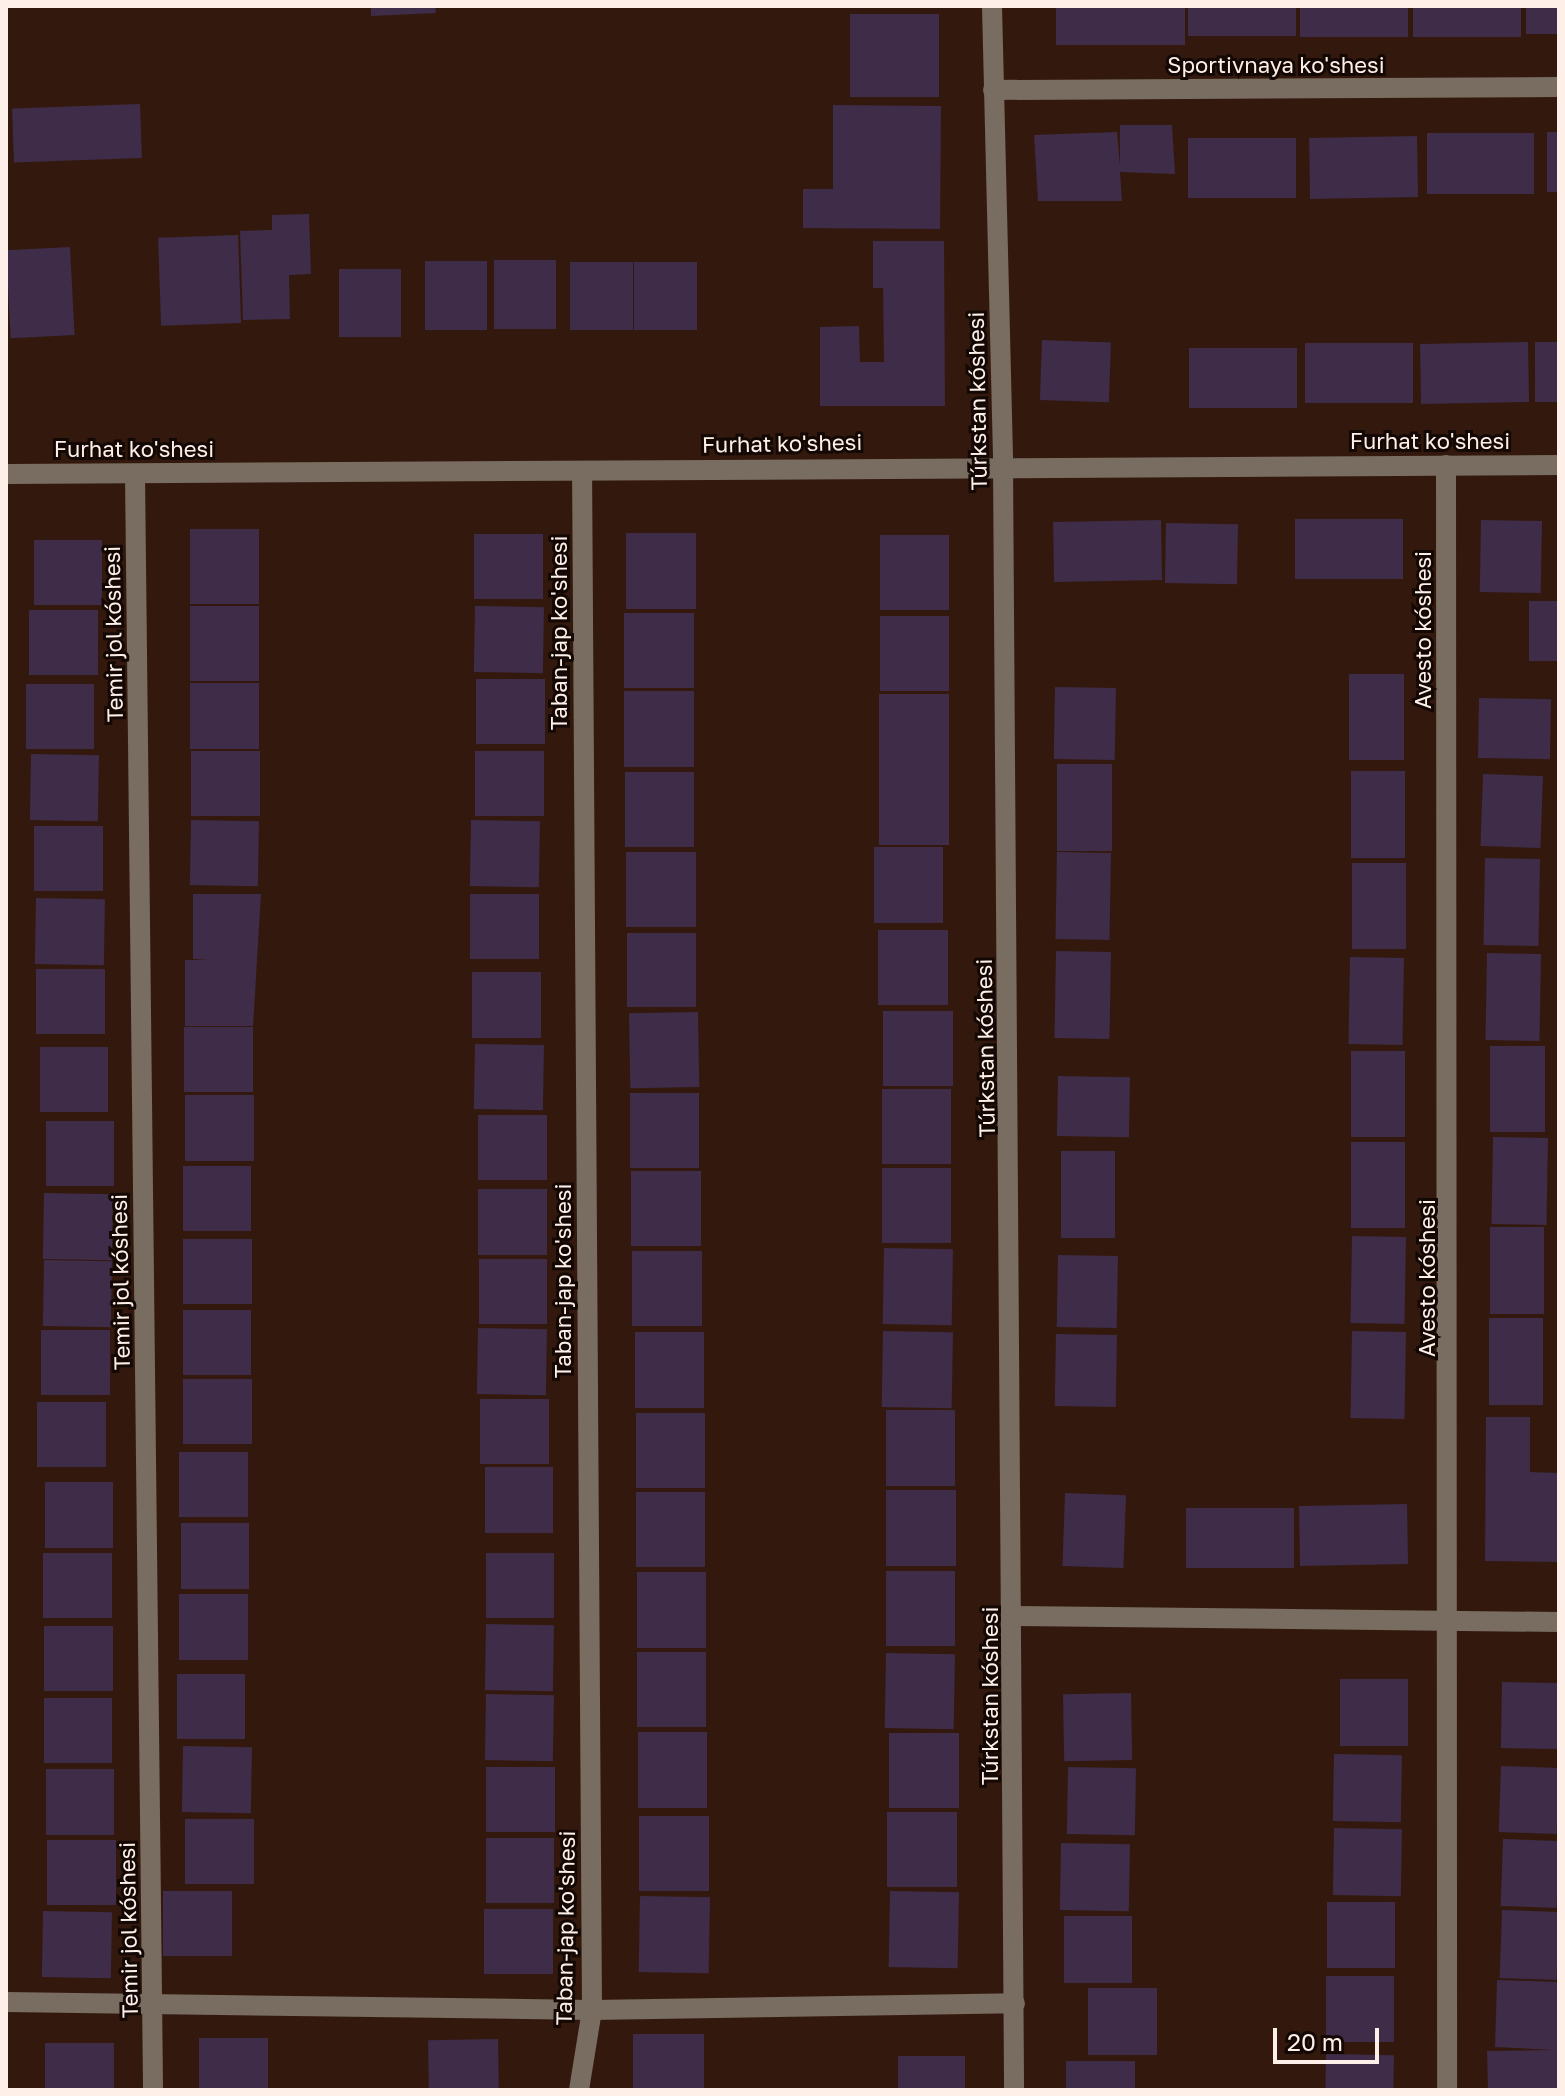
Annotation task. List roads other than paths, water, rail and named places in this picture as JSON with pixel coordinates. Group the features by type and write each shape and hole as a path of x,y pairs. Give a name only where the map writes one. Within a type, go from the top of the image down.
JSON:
{"street":[{"name":"Túrkstan kóshesi","path":"992,6 1003,464 1014,1616 1014,2090"},
{"name":"Sportivnaya ko'shesi","path":"993,90 1559,87"},
{"name":"Furhat ko'shesi","path":"6,474 582,471 1003,464 1559,465"},
{"name":"Avesto kóshesi","path":"1446,465 1452,1623 1447,2090"},
{"name":"Taban-jap ko'shesi","path":"579,2090 592,2010 582,471"},
{"name":"Temir jol kóshesi","path":"135,474 153,2090"},
{"path":"1014,1616 1559,1622"},
{"path":"6,2002 592,2010 1015,2003"}]}
